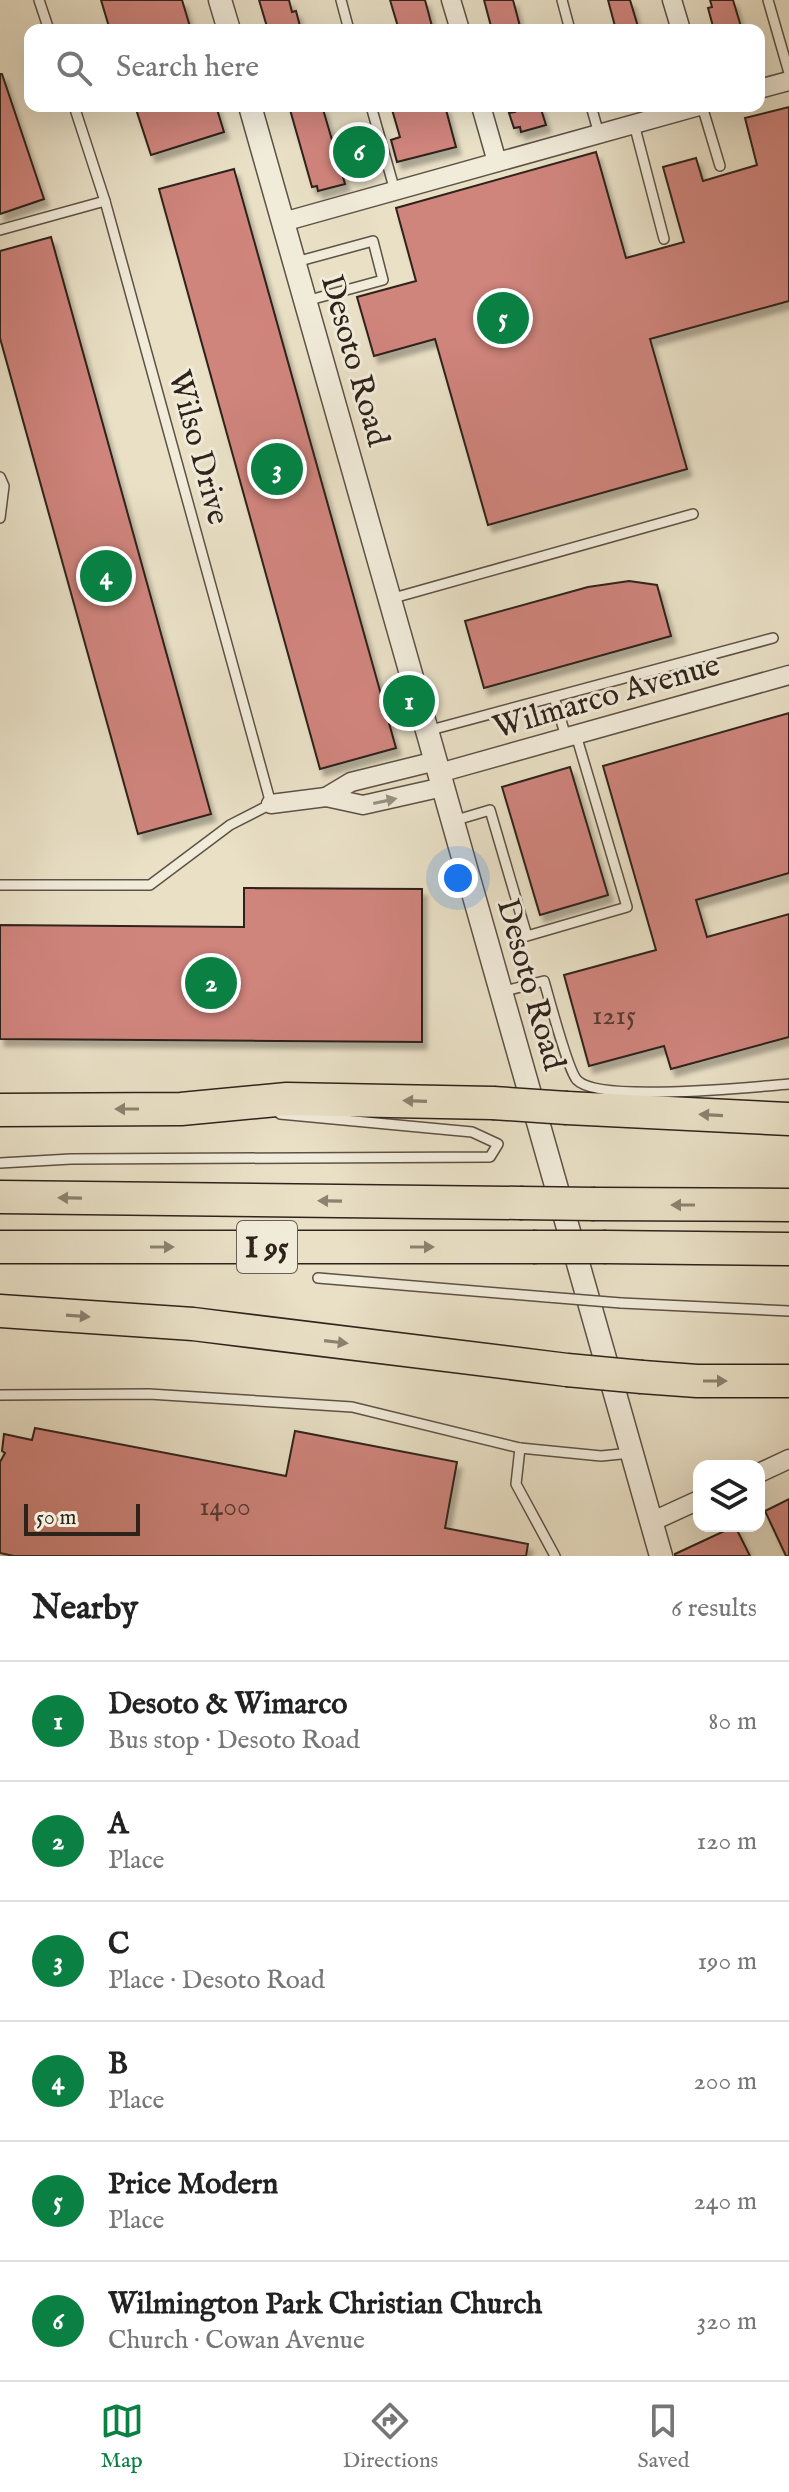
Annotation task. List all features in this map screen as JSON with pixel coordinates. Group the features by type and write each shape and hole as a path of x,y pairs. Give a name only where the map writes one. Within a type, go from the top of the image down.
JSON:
{"highway":[{"path":"0,1110 181,1109 287,1099 493,1103 789,1119"},
{"name":"I 95","path":"0,1197 789,1205"},
{"name":"I 95","path":"0,1247 789,1249"},
{"path":"0,1312 193,1324 642,1377 697,1381 789,1381"}],"street":[{"path":"220,0 227,24"},
{"path":"451,0 458,24"},
{"path":"672,0 679,24"},
{"path":"765,87 789,81"},
{"name":"Desoto Road","path":"252,112 661,1556"},
{"path":"483,112 497,162"},
{"path":"283,222 679,112"},
{"name":"Wilmarco Avenue","path":"271,804 326,797 363,805 439,774 789,675"},
{"name":"Wilmarco Avenue","path":"326,797 351,782 439,774"},
{"path":"765,1470 789,1459"},
{"path":"651,1522 693,1503"}],"lane":[{"path":"39,0 47,24"},
{"path":"341,0 347,24"},
{"path":"562,0 568,24"},
{"path":"768,0 789,73"},
{"name":"Wilso Drive","path":"76,112 105,201 271,804"},
{"path":"373,112 395,191"},
{"path":"593,112 599,134"},
{"path":"703,112 720,166"},
{"path":"634,124 664,239"},
{"path":"0,230 105,201"},
{"path":"295,262 373,241 383,280 306,301"},
{"path":"0,477 4,486 0,518"},
{"path":"390,599 693,514"},
{"path":"427,731 773,638"},
{"path":"453,821 490,810 527,936 627,907 571,736 554,697"},
{"name":"Wilmarco Avenue","path":"0,885 150,885 230,825 271,804"},
{"path":"501,992 544,981 574,1077 589,1087 664,1093 789,1084"},
{"path":"181,1109 259,1113"},
{"path":"0,1163 71,1159 490,1157 498,1144 472,1132 275,1114"},
{"path":"318,1278 621,1303 789,1311"},
{"path":"0,1395 149,1394 352,1407 520,1448 601,1456 631,1453"},
{"path":"520,1448 516,1484 555,1556"}],"building":[{"path":"101,0 182,0 189,24 108,24"},
{"path":"259,0 289,0 299,24 266,24"},
{"path":"390,0 425,0 431,24 397,24"},
{"path":"484,0 513,0 519,24 490,24"},
{"path":"608,0 630,0 637,24 614,24"},
{"path":"710,0 733,0 740,24 712,24 708,8 712,7"},
{"path":"0,74 44,199 0,214"},
{"path":"789,107 789,301 650,339 687,469 488,525 435,339 374,356 357,297 416,281 396,208 596,152 626,258 684,242 663,167 696,158 703,181 757,165 745,118"},
{"path":"137,112 218,112 224,132 151,155"},
{"path":"291,112 324,112 345,184 318,191 317,186 312,187"},
{"path":"393,112 447,112 456,147 397,162 391,140 400,137"},
{"path":"542,112 546,125 521,132 520,127 514,128 509,113"},
{"path":"234,169 396,748 320,769 159,189"},
{"path":"51,237 211,814 138,834 0,338 0,251"},
{"path":"629,581 657,585 671,636 484,688 465,621 588,587"},
{"path":"789,713 789,873 696,900 707,937 789,914 789,1037 671,1069 664,1046 589,1066 564,975 656,950 603,766"},
{"path":"570,767 608,895 540,915 502,787"},
{"path":"244,888 422,889 422,1042 0,1039 0,925 244,927"},
{"path":"35,1428 286,1476 295,1431 457,1462 445,1528 528,1544 526,1556 14,1556 0,1553 0,1462 5,1453 2,1451 4,1434 32,1440"},
{"path":"789,1499 789,1556 786,1556 765,1511"},
{"path":"722,1532 738,1532 750,1556 675,1556"}],"place":[{"name":"Wilmington Park Christian Church","path":"359,152"},
{"name":"Price Modern","path":"503,318"},
{"name":"C","path":"277,469"},
{"name":"B","path":"106,576"},
{"name":"Desoto & Wimarco","path":"409,701"},
{"name":"A","path":"211,983"}]}
